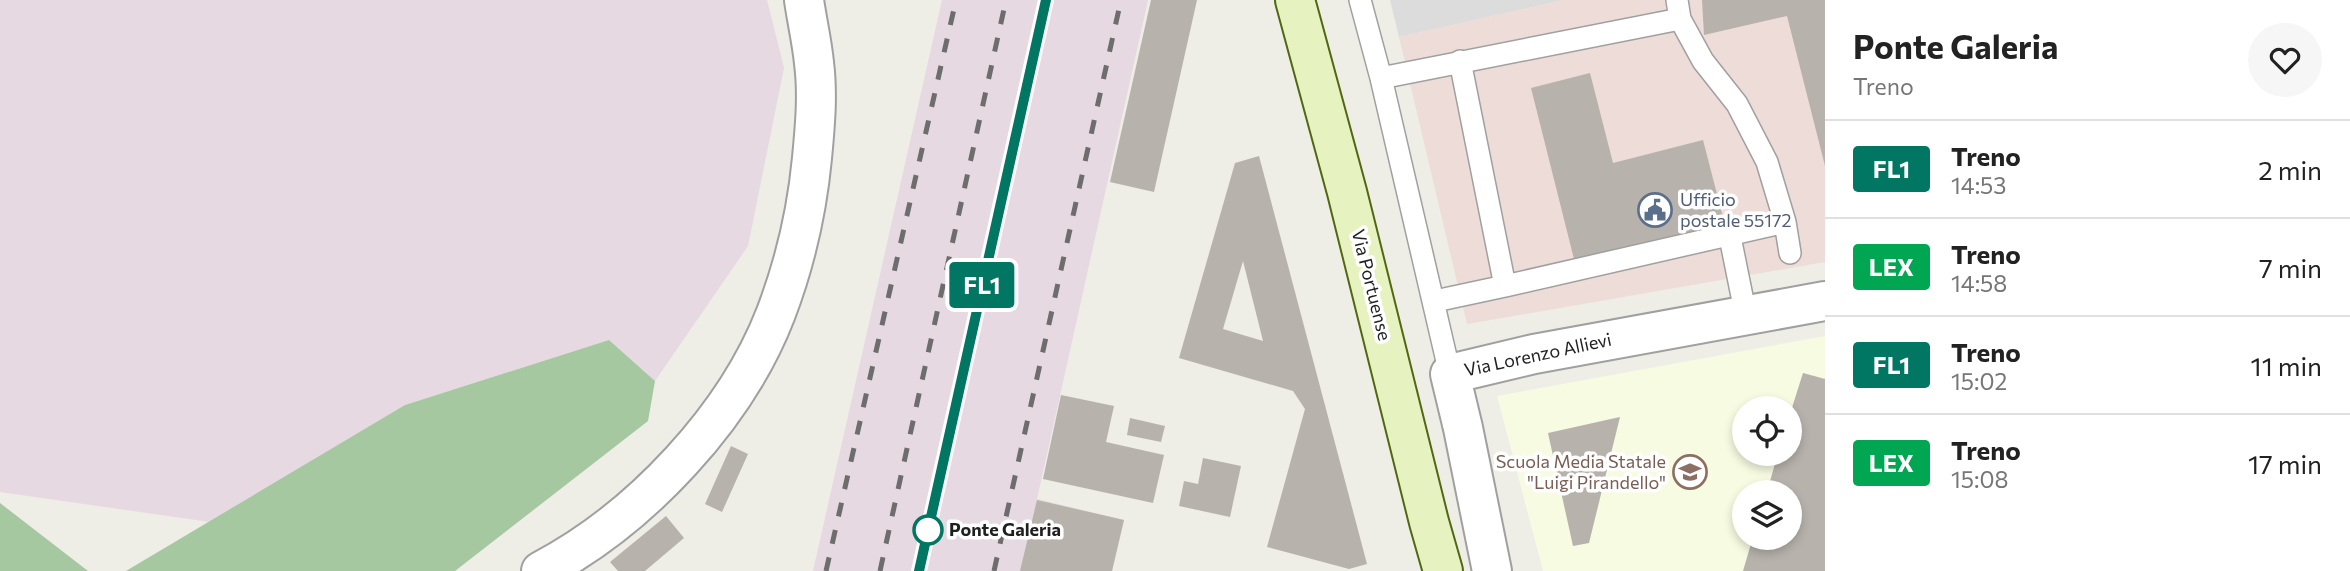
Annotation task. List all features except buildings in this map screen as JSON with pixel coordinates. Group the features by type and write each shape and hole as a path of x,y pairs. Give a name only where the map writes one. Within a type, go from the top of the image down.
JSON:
{"main road":[{"name":"Via Portuense","path":"1295,0 1347,192 1441,565"}],"street":[{"path":"541,571 573,554 618,522 669,474 697,443 729,399 755,358 776,313 801,233 814,139 815,64 804,0"},
{"name":"Via Lorenzo Allievi","path":"1492,571 1450,374 1534,354 1825,301"}],"lane":[{"path":"1360,0 1435,301 1450,374"},
{"path":"1381,78 1679,9 1703,61 1737,104 1767,162 1785,222 1790,253"},
{"path":"1460,61 1505,286"},
{"path":"1435,301 1730,237 1785,222"},
{"path":"1730,237 1746,316"}],"shaded area":[{"path":"0,0 767,0 784,68 748,246 655,381 609,340 405,405 210,522 0,492"},
{"path":"942,0 1148,0 1037,499 1124,520 1112,571 813,571"},
{"path":"1390,0 1564,0 1399,37"},
{"path":"1564,0 1825,0 1825,262 1467,324 1399,37"},
{"name":"Scuola Media Statale \"Luigi Pirandello\"","path":"1825,336 1825,379 1803,373 1796,396 1732,396 1732,466 1774,466 1770,480 1732,480 1732,550 1749,550 1743,571 1543,571 1497,396","holes":["1619,417 1589,542 1574,546 1548,434"]}],"green space":[{"path":"609,340 655,381 648,421 455,571 126,571 405,405"},
{"path":"0,503 88,571 0,571"}],"railway":[{"path":"826,571 956,0"},
{"path":"880,571 1006,0"},
{"path":"919,571 1046,0"},
{"path":"994,571 1121,0"}],"train":[{"name":"FL1","path":"919,571 1046,0"}],"place":[{"name":"Ufficio postale 55172","path":"1655,210"},
{"name":"Scuola Media Statale \"Luigi Pirandello\"","path":"1690,472"},
{"name":"Ponte Galeria","path":"928,530"}]}
